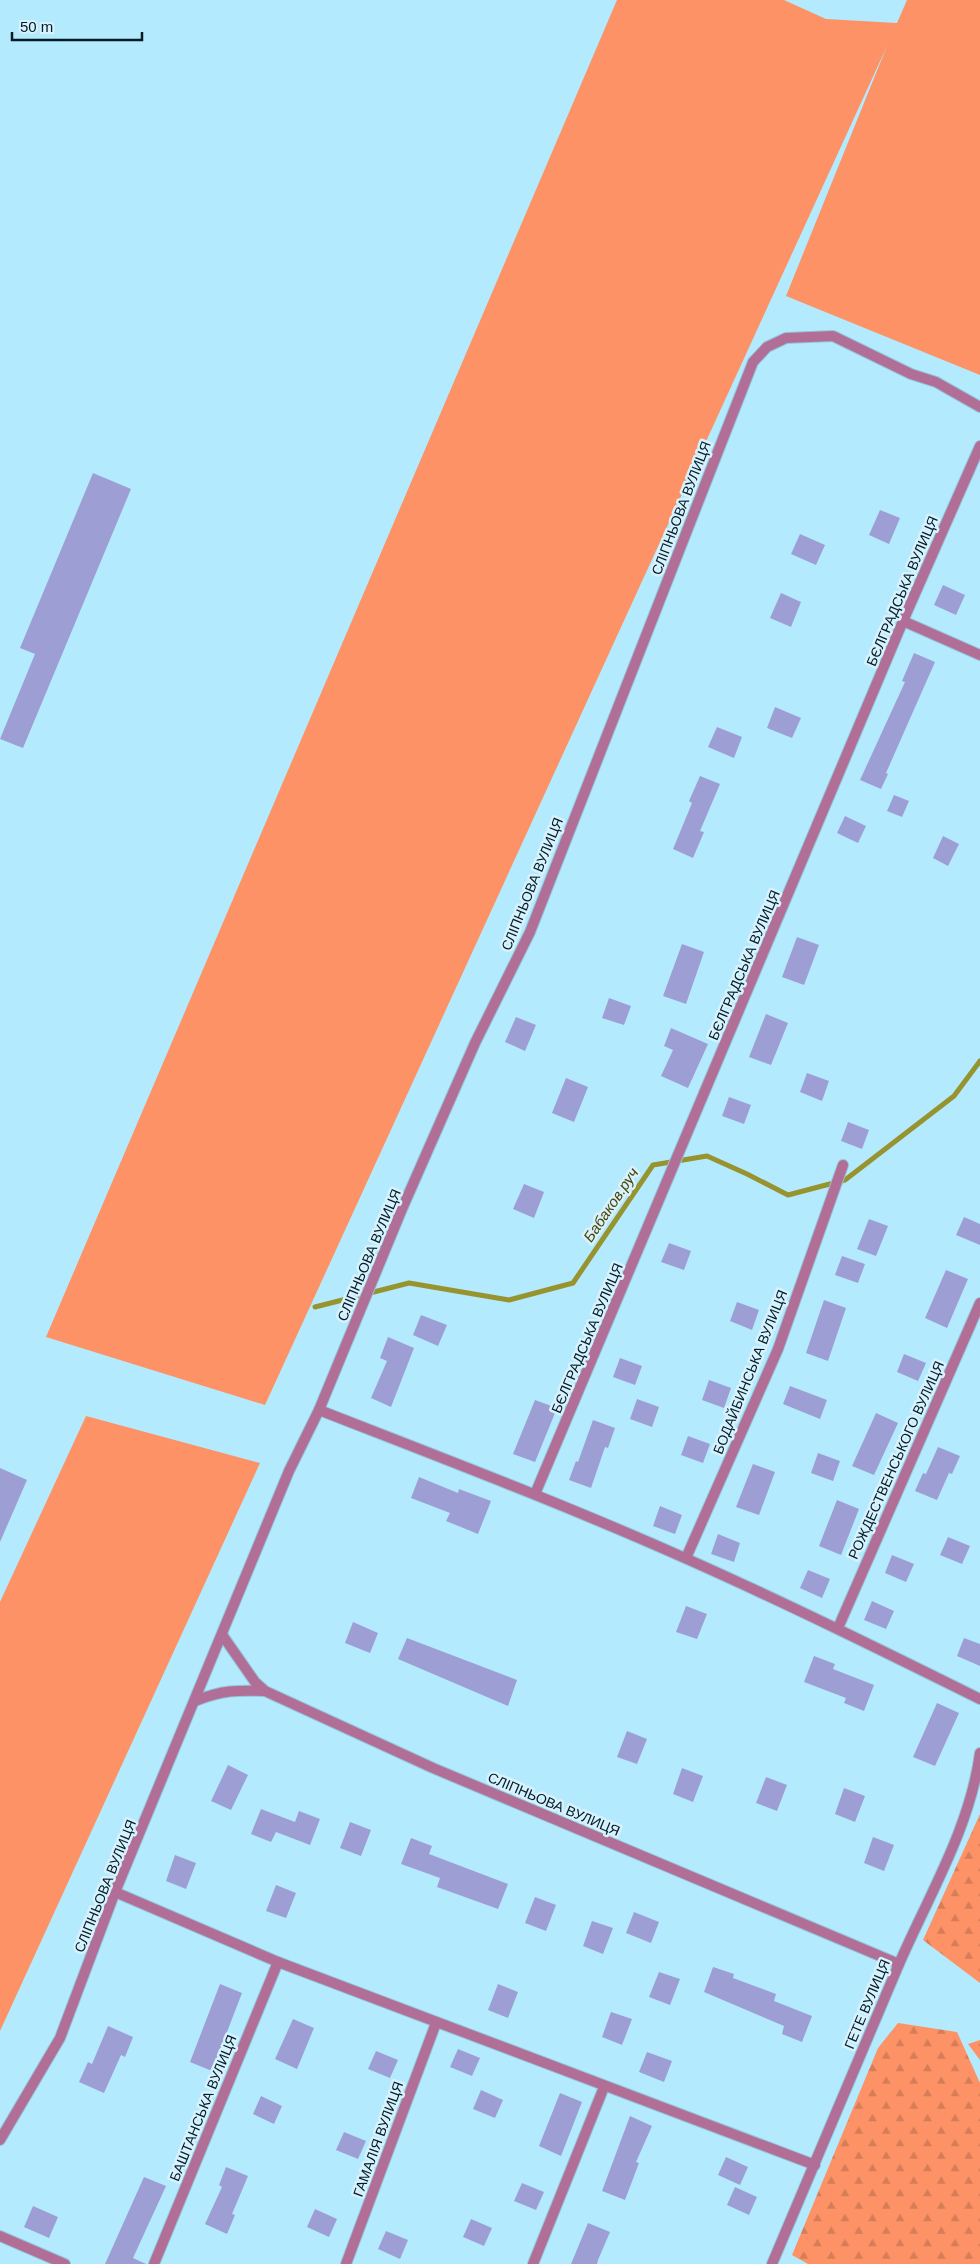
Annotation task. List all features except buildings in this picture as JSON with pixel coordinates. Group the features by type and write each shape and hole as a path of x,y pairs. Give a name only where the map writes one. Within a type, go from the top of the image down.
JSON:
{"street":[{"name":"СЛІПНЬОВА ВУЛИЦЯ","path":"0,2140 60,2038 116,1892 223,1636 289,1471 319,1410 475,1043 530,932 753,362 767,347 786,338 833,336 903,371 936,382 980,407"},
{"name":"БЄЛГРАДСЬКА ВУЛИЦЯ","path":"535,1494 672,1173 903,621 980,446"},
{"path":"903,621 980,655"},
{"name":"БОДАЙБИНСЬКА ВУЛИЦЯ","path":"686,1558 778,1349 843,1166"},
{"name":"РОЖДЕСТВЕНСЬКОГО ВУЛИЦЯ","path":"838,1628 980,1303"},
{"path":"319,1410 535,1494 686,1558 838,1628 980,1699"},
{"name":"СЛІПНЬОВА ВУЛИЦЯ","path":"223,1636 255,1682 265,1690 433,1768 899,1964"},
{"path":"196,1701 218,1692 265,1690"},
{"name":"ГЕТЕ ВУЛИЦЯ","path":"772,2264 899,1964 960,1829 977,1774 980,1753"},
{"path":"116,1892 278,1962 604,2088 815,2166"},
{"name":"БАШТАНСЬКА ВУЛИЦЯ","path":"154,2264 278,1962"},
{"name":"ГАМАЛІЯ ВУЛИЦЯ","path":"346,2264 436,2023"},
{"path":"533,2264 604,2088"},
{"path":"0,2236 65,2264"}],"green space":[{"path":"617,0 784,0 826,19 897,23 907,0 980,0 980,375 786,296 887,46 265,1405 46,1337"},
{"path":"86,1416 260,1463 0,2031 0,1602"},
{"path":"980,1814 980,1983 923,1940"},
{"path":"898,2023 957,2032 980,2083 980,2264 808,2264 792,2255 878,2048"},
{"path":"980,2040 980,2060 968,2044"}],"waterway":[{"name":"Бабаков.руч","path":"315,1307 409,1283 509,1300 573,1283 653,1165 707,1156 788,1195 845,1180 954,1096 980,1061"}]}
